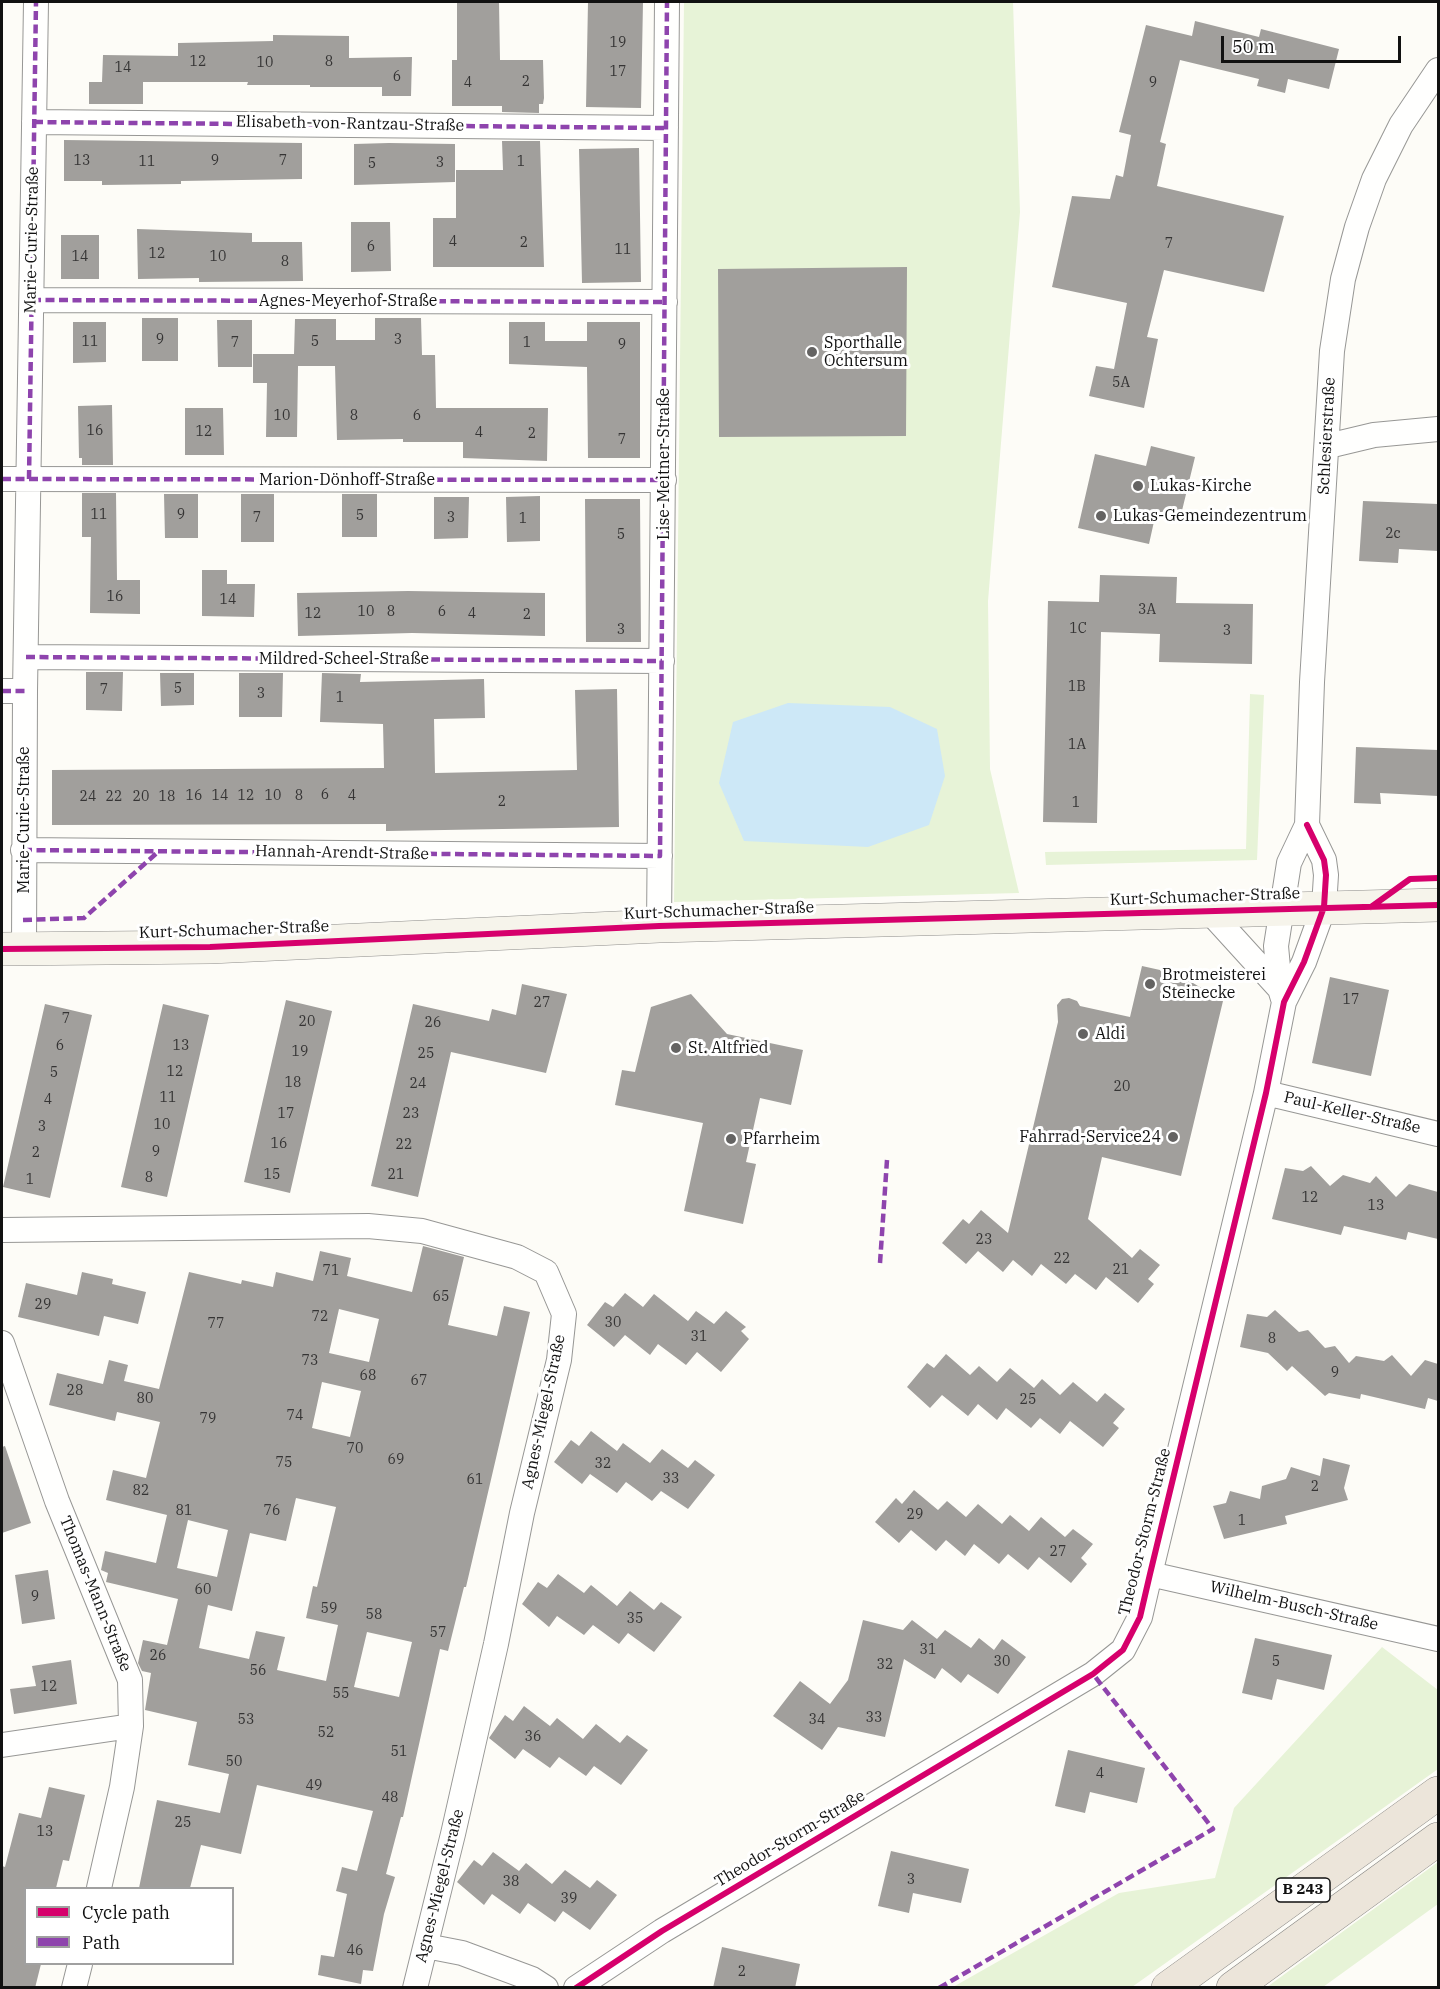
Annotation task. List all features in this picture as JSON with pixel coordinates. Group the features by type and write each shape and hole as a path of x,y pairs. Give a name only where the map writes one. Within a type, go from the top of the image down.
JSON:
{"highway":[{"name":"B 243","path":"1168,1988 1438,1793"},
{"name":"B 243","path":"1233,1988 1438,1839"}],"main road":[{"name":"Kurt-Schumacher-Straße","path":"13,949 210,946 659,926 1438,905"}],"street":[{"name":"Marie-Curie-Straße","path":"13,949 23,850 13,691 26,657 36,2"},
{"name":"Lise-Meitner-Straße","path":"659,926 666,2"},
{"name":"Schlesierstraße","path":"1282,909 1289,863 1307,825 1313,670 1332,351 1343,279 1357,227 1374,179 1401,125 1438,70"},
{"name":"Elisabeth-von-Rantzau-Straße","path":"34,122 666,128"},
{"name":"Agnes-Meyerhof-Straße","path":"32,300 665,302"},
{"path":"1328,446 1374,435 1438,429"},
{"path":"2,479 29,479"},
{"name":"Marion-Dönhoff-Straße","path":"29,479 664,480"},
{"name":"Mildred-Scheel-Straße","path":"26,657 662,661"},
{"name":"Schlesierstraße","path":"1307,825 1324,860 1326,875 1324,907"},
{"name":"Hannah-Arendt-Straße","path":"23,850 660,856"},
{"name":"Theodor-Storm-Straße","path":"1282,996 1304,962 1324,907"},
{"name":"Theodor-Storm-Straße","path":"576,1988 662,1931 1094,1674 1123,1650 1140,1617 1266,1093 1282,996 1276,946 1282,909"},
{"path":"1209,911 1282,996"},
{"name":"Paul-Keller-Straße","path":"1266,1093 1438,1134"},
{"name":"Agnes-Miegel-Straße","path":"2,1230 368,1226 422,1231 517,1257 546,1272 564,1314 559,1360 522,1513 456,1824 415,1988"},
{"name":"Thomas-Mann-Straße","path":"2,1343 69,1532 130,1680 131,1726 122,1787 99,1887"},
{"name":"Wilhelm-Busch-Straße","path":"1150,1574 1438,1640"},
{"path":"2,1745 131,1726"},
{"path":"426,1946 462,1953 532,1978 546,1988"},
{"path":"74,1988 80,1965"}],"green space":[{"path":"684,2 1013,2 1020,212 988,601 990,769 1019,893 674,902"},
{"path":"1250,694 1264,695 1257,860 1046,865 1045,852 1246,849"},
{"path":"1382,1647 1438,1690 1438,1769 1132,1987 953,1987 1119,1893 1215,1878 1234,1808"},
{"path":"1438,1862 1438,1904 1323,1987 1267,1987"}],"water":[{"path":"788,703 890,707 937,729 945,776 929,825 868,847 744,841 719,783 733,722"}],"building":[{"path":"457,2 499,2 500,60 543,60 544,98 543,104 539,104 539,113 502,112 502,106 452,106 452,60 457,60"},
{"path":"588,2 643,2 641,108 586,107"},
{"path":"1195,21 1259,37 1261,29 1339,49 1329,89 1288,79 1285,93 1257,86 1259,79 1180,60 1160,142 1166,144 1157,186 1284,216 1264,292 1164,270 1147,337 1158,339 1144,408 1089,396 1096,366 1114,369 1127,303 1052,287 1072,196 1110,199 1116,175 1123,177 1131,135 1119,132 1146,25 1192,36"},
{"path":"273,35 349,36 349,58 412,57 411,96 382,96 382,87 247,85 248,82 143,82 143,104 89,104 89,82 102,82 103,55 178,56 178,43 273,41"},
{"path":"64,140 302,143 302,179 102,185 102,181 64,181"},
{"path":"502,141 540,141 544,267 433,267 433,218 456,218 456,170 503,170"},
{"path":"354,144 455,144 455,182 354,185"},
{"path":"639,148 641,282 582,283 579,149"},
{"path":"351,222 390,222 391,271 351,272"},
{"path":"137,229 252,233 252,242 302,242 303,281 199,282 199,278 138,279"},
{"path":"61,235 99,235 99,279 61,279"},
{"name":"Sporthalle Ochtersum","path":"907,267 906,436 719,437 718,269"},
{"path":"142,318 178,318 178,361 142,361"},
{"path":"375,318 421,318 422,355 435,355 436,408 548,408 547,461 463,458 463,442 403,442 403,439 337,440 335,366 298,366 297,437 266,437 267,383 253,383 253,354 294,354 295,319 336,319 336,340 375,340"},
{"path":"217,320 252,320 252,367 218,367"},
{"path":"73,322 106,322 106,362 73,363"},
{"path":"509,322 545,322 545,341 587,341 587,322 640,322 640,458 588,458 587,367 509,364"},
{"path":"112,405 113,465 82,465 82,458 79,458 78,406"},
{"path":"185,408 223,408 224,455 185,455"},
{"name":"Lukas-Kirche","path":"1151,446 1195,457 1179,523 1155,517 1149,544 1078,528 1095,454 1146,466"},
{"path":"82,493 116,493 117,580 140,580 140,614 90,613 91,537 82,537"},
{"path":"164,494 198,494 198,538 165,538"},
{"path":"241,494 274,494 274,542 241,542"},
{"path":"342,494 377,494 377,537 342,537"},
{"path":"540,496 540,541 507,542 506,497"},
{"path":"434,497 469,497 468,538 434,539"},
{"path":"585,499 640,499 641,642 586,642"},
{"path":"1363,501 1438,504 1438,551 1399,549 1398,563 1359,561"},
{"path":"202,570 227,570 227,584 255,584 254,617 202,616"},
{"path":"1100,575 1177,577 1176,603 1253,604 1252,664 1159,662 1160,634 1101,632 1097,823 1043,822 1048,601 1099,602"},
{"path":"408,591 545,593 545,636 412,633 298,636 297,593"},
{"path":"86,672 123,672 122,711 86,710"},
{"path":"160,673 194,673 194,705 161,706"},
{"path":"239,673 283,673 282,717 239,717"},
{"path":"322,673 361,674 360,682 484,679 485,718 434,719 435,773 577,770 575,690 617,689 619,827 386,831 386,824 52,825 52,770 384,768 383,724 320,722"},
{"path":"1356,747 1438,750 1438,796 1380,793 1381,804 1354,803"},
{"path":"1142,966 1178,974 1223,1001 1181,1176 1102,1157 1088,1219 1132,1258 1140,1249 1160,1265 1148,1279 1154,1284 1138,1303 1106,1277 1096,1290 1075,1274 1066,1284 1041,1264 1032,1276 1013,1260 1003,1272 978,1251 966,1264 942,1243 963,1219 969,1224 981,1210 1008,1233 1058,1022 1057,1005 1062,999 1069,998 1077,1001 1080,1006 1130,1017"},
{"path":"1330,977 1389,990 1371,1076 1312,1063"},
{"path":"522,984 567,994 546,1073 451,1052 418,1197 371,1186 413,1004 489,1021 492,1009 516,1015"},
{"path":"691,994 727,1034 803,1050 791,1105 760,1098 746,1162 756,1164 743,1224 684,1211 703,1123 615,1105 622,1070 635,1072 651,1007"},
{"path":"286,1000 332,1011 290,1193 244,1182"},
{"path":"45,1004 92,1015 50,1198 3,1187"},
{"path":"163,1004 209,1015 167,1197 121,1187"},
{"path":"1311,1166 1330,1186 1343,1175 1370,1183 1376,1176 1396,1197 1409,1184 1438,1192 1438,1239 1408,1232 1406,1240 1344,1226 1341,1235 1272,1219 1285,1168 1303,1171"},
{"path":"423,1246 464,1257 448,1325 497,1336 504,1306 530,1312 466,1587 464,1587 448,1651 440,1649 403,1817 401,1817 386,1874 395,1877 384,1914 373,1971 363,1970 361,1984 318,1975 321,1955 334,1957 347,1894 336,1891 342,1867 357,1871 373,1811 257,1785 241,1854 201,1845 190,1887 139,1887 157,1800 220,1813 229,1774 188,1765 197,1722 145,1710 151,1673 142,1671 138,1663 143,1640 167,1645 178,1599 106,1582 108,1573 101,1570 105,1551 156,1563 167,1515 106,1500 113,1470 146,1478 160,1422 117,1412 115,1421 49,1405 57,1373 103,1384 109,1360 128,1365 124,1381 159,1389 189,1272 241,1284 242,1280 273,1287 276,1272 313,1281 320,1251 351,1258 347,1276 412,1292","holes":["339,1309 379,1319 369,1362 329,1353","322,1382 361,1391 350,1437 312,1428","296,1498 336,1507 317,1587 313,1586 306,1618 338,1625 326,1681 277,1670 285,1637 256,1631 249,1659 199,1648 208,1605 232,1611 250,1533 286,1541","188,1520 228,1530 217,1577 177,1568","367,1632 412,1642 399,1697 354,1687"]},
{"path":"82,1272 113,1279 112,1284 146,1292 138,1324 104,1316 99,1336 18,1317 26,1283 77,1295"},
{"path":"625,1293 643,1307 654,1294 688,1321 696,1311 714,1324 726,1311 746,1327 741,1331 749,1339 721,1372 697,1352 686,1365 658,1344 650,1355 625,1335 614,1347 587,1325 605,1302 613,1307"},
{"path":"1275,1310 1299,1332 1308,1330 1325,1348 1335,1346 1349,1363 1356,1356 1384,1361 1392,1355 1411,1376 1425,1360 1438,1364 1438,1401 1428,1398 1425,1409 1361,1394 1360,1399 1329,1393 1325,1396 1292,1366 1287,1371 1268,1353 1240,1347 1247,1314 1267,1317"},
{"path":"946,1354 970,1375 979,1366 997,1382 1010,1368 1034,1388 1042,1379 1060,1395 1073,1382 1097,1402 1105,1393 1125,1409 1113,1423 1119,1428 1103,1447 1070,1421 1060,1434 1040,1418 1031,1428 1006,1408 997,1420 978,1404 968,1416 942,1395 930,1408 907,1387 927,1363 934,1368"},
{"path":"591,1431 617,1451 623,1443 650,1463 662,1449 688,1468 695,1460 715,1475 688,1509 661,1491 652,1501 626,1482 617,1493 590,1474 582,1484 554,1462 571,1440 579,1446"},
{"path":"5,1446 31,1523 2,1533 2,1447"},
{"path":"1323,1458 1350,1465 1344,1488 1348,1500 1285,1516 1287,1524 1224,1539 1213,1506 1226,1503 1230,1491 1260,1499 1262,1486 1286,1479 1291,1467 1320,1476"},
{"path":"914,1490 938,1510 947,1501 966,1517 978,1504 1002,1524 1010,1515 1029,1531 1041,1517 1065,1537 1073,1529 1093,1544 1081,1558 1087,1564 1071,1583 1039,1557 1028,1570 1008,1554 999,1564 974,1544 965,1556 946,1540 936,1551 911,1530 899,1543 875,1522 896,1498 902,1504"},
{"path":"48,1570 55,1619 22,1624 15,1575"},
{"path":"558,1574 584,1593 591,1585 617,1606 630,1591 654,1610 661,1602 682,1617 654,1652 628,1633 619,1644 593,1625 584,1635 557,1616 549,1627 522,1604 538,1582 547,1588"},
{"path":"863,1620 903,1630 912,1620 937,1639 945,1630 971,1648 979,1638 994,1650 1002,1639 1026,1657 998,1694 968,1674 961,1683 942,1668 935,1679 904,1659 885,1737 838,1727 822,1750 773,1716 800,1681 830,1704 848,1680"},
{"path":"1255,1638 1332,1655 1324,1690 1277,1679 1272,1700 1242,1693"},
{"path":"71,1660 77,1704 14,1714 10,1689 36,1686 32,1666"},
{"path":"524,1706 550,1726 557,1718 583,1739 596,1724 620,1743 627,1735 648,1750 621,1785 594,1766 586,1776 559,1757 550,1768 523,1749 515,1759 489,1738 505,1715 513,1721"},
{"path":"1068,1750 1145,1768 1137,1803 1090,1792 1085,1813 1055,1806"},
{"path":"49,1787 85,1795 69,1861 63,1860 56,1887 24,1887 24,1965 41,1965 35,1988 2,1988 2,1866 5,1867 19,1813 41,1818"},
{"path":"891,1851 969,1869 961,1903 913,1893 909,1913 878,1906"},
{"path":"493,1852 519,1871 526,1863 552,1884 565,1870 590,1888 597,1880 617,1895 590,1930 563,1911 555,1922 528,1903 520,1914 492,1894 484,1905 457,1882 474,1860 482,1866"},
{"path":"722,1947 800,1964 795,1988 713,1988"}],"marked path":[{"path":"29,479 36,2"},
{"path":"23,850 660,856 667,2"},
{"path":"34,122 666,128"},
{"path":"32,300 665,302"},
{"path":"2,479 664,480"},
{"path":"26,657 662,661"},
{"path":"2,691 25,691"},
{"path":"23,920 84,918 159,851"},
{"path":"880,1263 887,1160"},
{"path":"939,1988 1213,1829 1093,1674"}],"cycle path":[{"path":"576,1988 662,1931 1093,1674 1123,1650 1140,1617 1266,1093 1284,1002 1304,962 1324,907 1326,875 1324,860 1307,825"},
{"path":"1371,907 1410,879 1438,878"},
{"path":"2,949 210,947 659,926 1438,905"}],"place":[{"name":"Sporthalle Ochtersum","path":"812,352"},
{"name":"Lukas-Kirche","path":"1138,486"},
{"name":"Lukas-Gemeindezentrum","path":"1101,516"},
{"name":"Brotmeisterei Steinecke","path":"1150,984"},
{"name":"Aldi","path":"1083,1034"},
{"name":"St. Altfried","path":"676,1048"},
{"name":"Fahrrad-Service24","path":"1173,1137"},
{"name":"Pfarrheim","path":"731,1139"}]}
